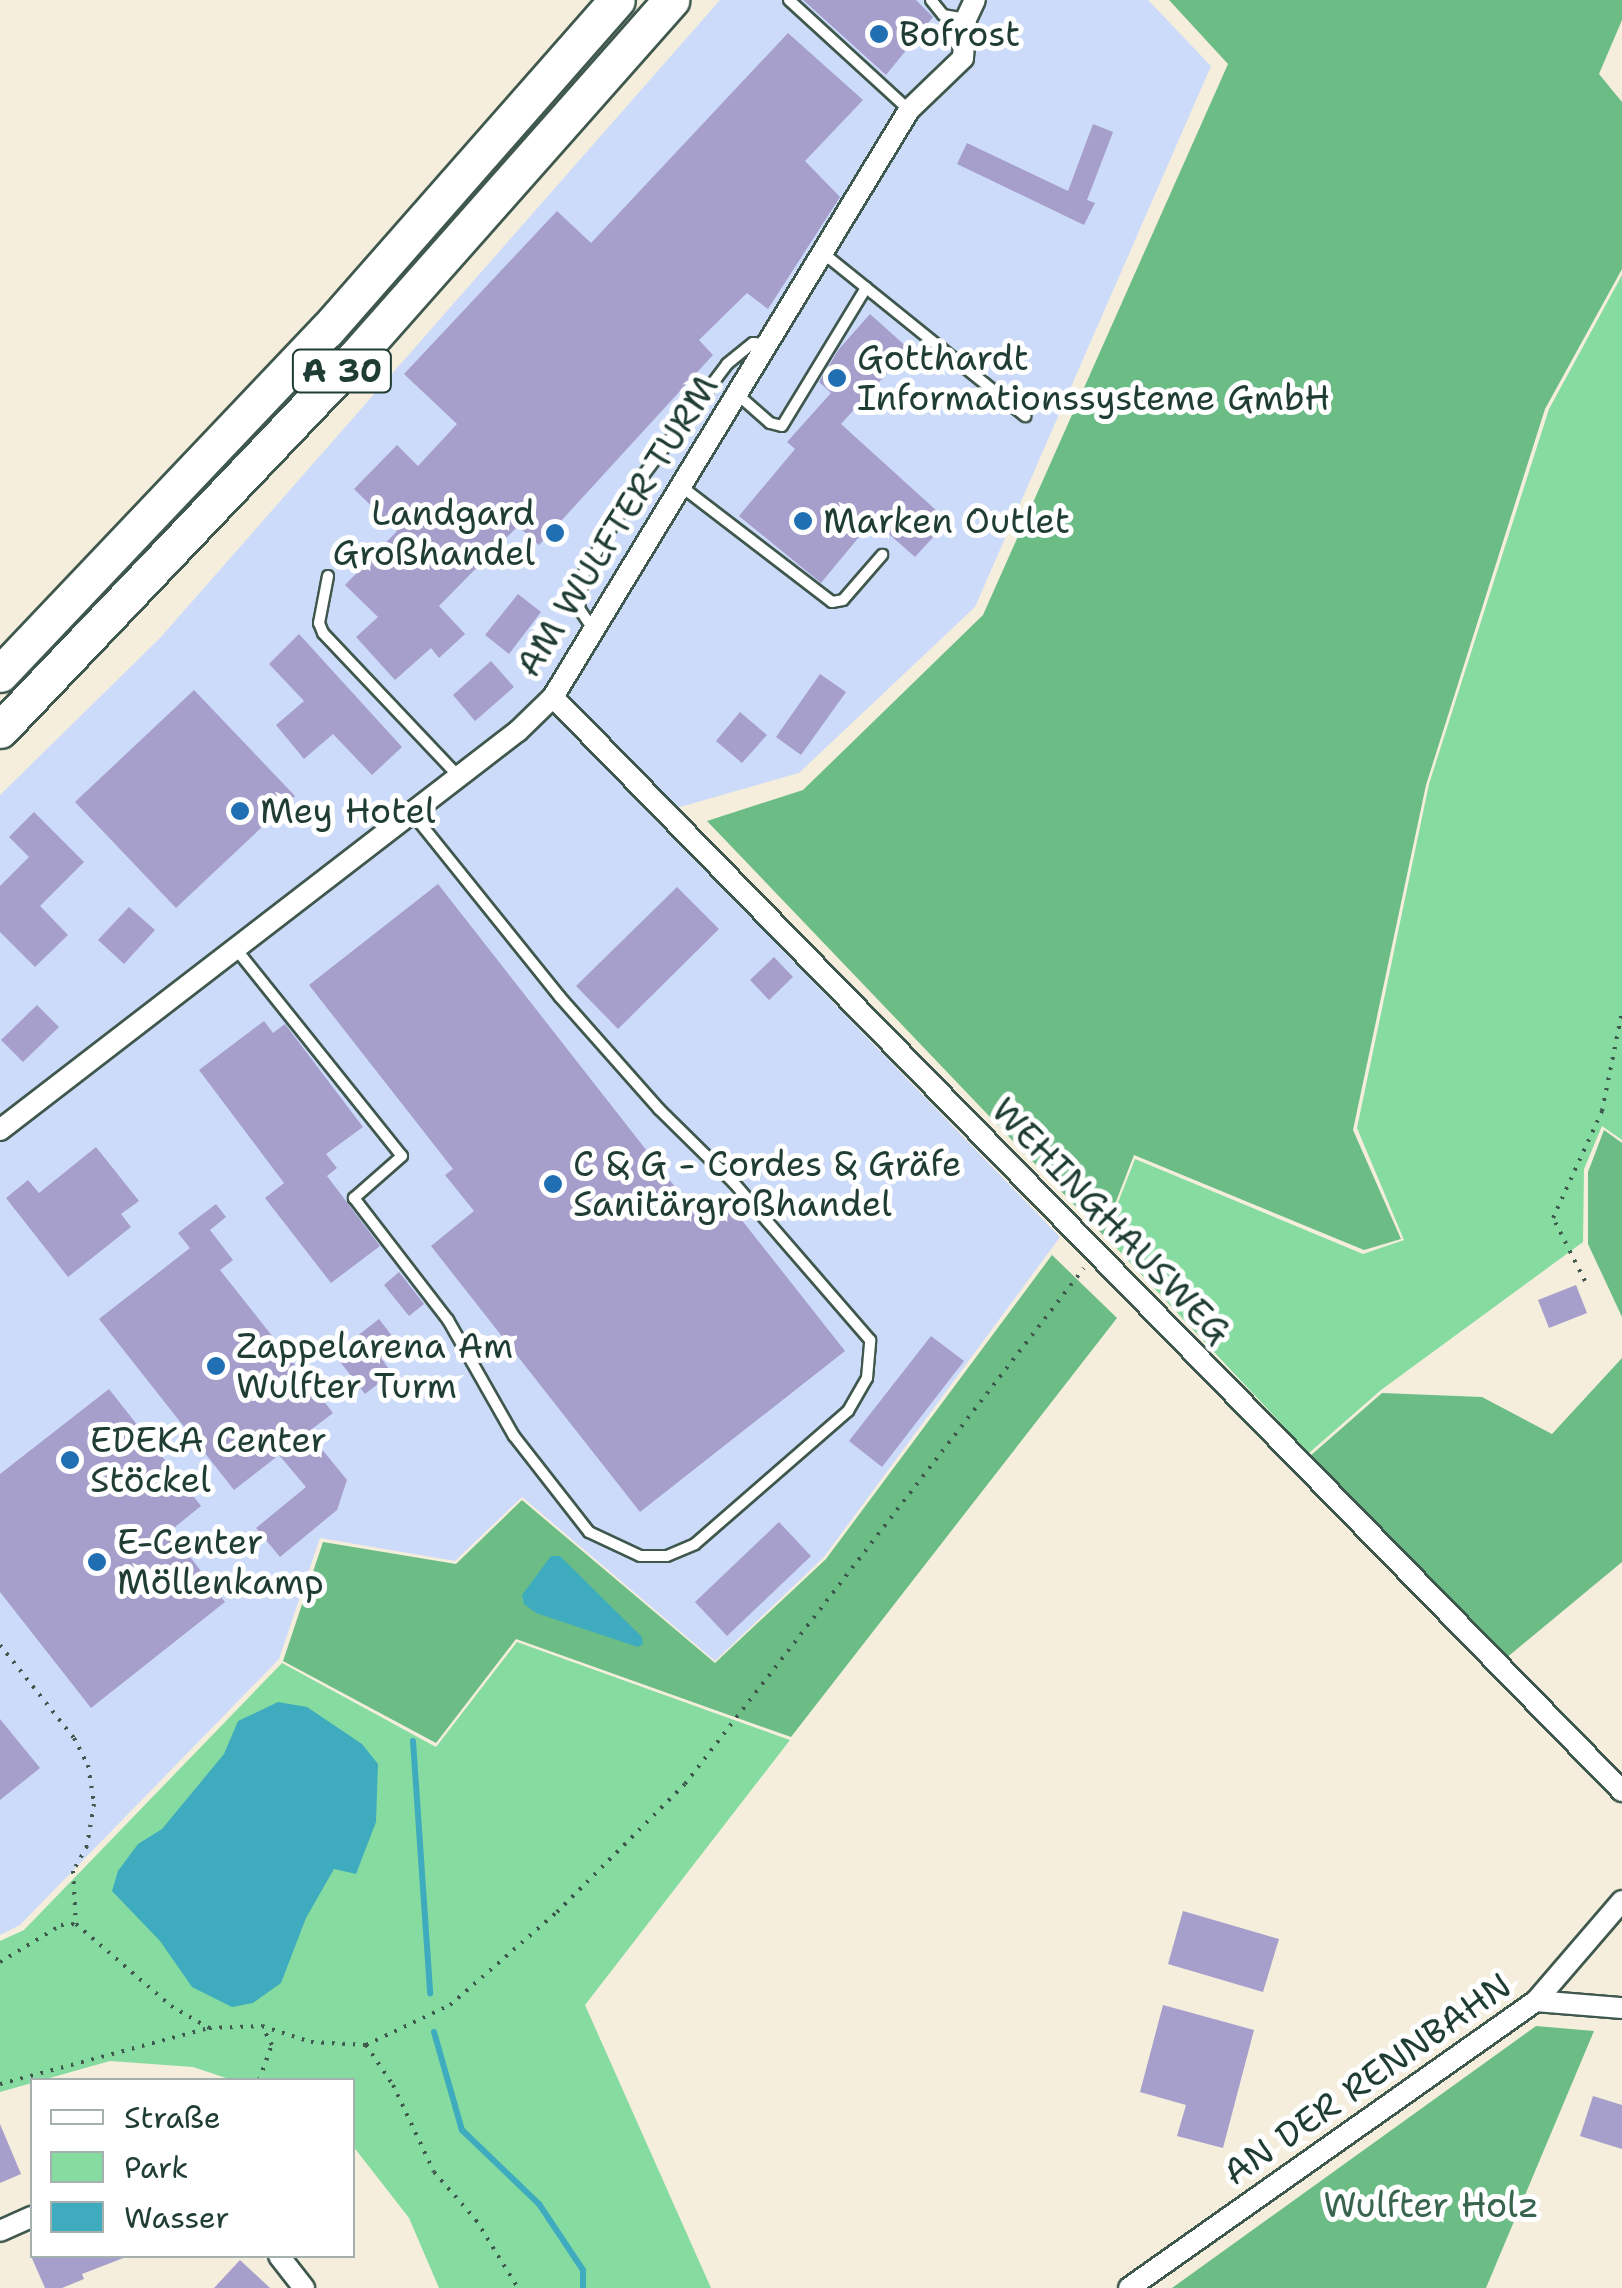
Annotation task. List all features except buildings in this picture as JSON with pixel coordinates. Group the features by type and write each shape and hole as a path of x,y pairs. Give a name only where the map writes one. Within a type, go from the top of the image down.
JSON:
{"highway":[{"name":"A 30","path":"0,674 401,248 616,0"},
{"name":"A 30","path":"0,730 358,354 671,0"},
{"path":"0,638 100,571"}],"street":[{"name":"AM WULFTER TURM","path":"0,1130 459,777 553,697 908,110 963,58 970,10"},
{"name":"WEHINGHAUSWEG","path":"553,697 1622,1791"},
{"name":"AN DER RENNBAHN","path":"1129,2288 1536,2001 1622,1900"},
{"path":"1536,2001 1622,2008"},
{"path":"0,2230 30,2218"},
{"path":"282,2258 304,2288"}],"lane":[{"path":"789,0 908,110"},
{"path":"931,0 943,14 970,10"},
{"path":"823,253 1025,416"},
{"path":"737,394 770,423 782,426 866,288"},
{"path":"595,633 579,608 584,573 642,476 727,364 753,343 768,344"},
{"path":"682,487 832,602 843,600 882,555"},
{"path":"328,576 319,623 322,634 459,777"},
{"path":"236,948 402,1156 354,1198 448,1320 525,1450 589,1532 602,1540 640,1556 667,1556 695,1544 848,1411 867,1378 870,1340 746,1196 659,1109 560,997 412,813"}],"path":[{"path":"1585,1281 1554,1218 1602,1111 1622,1012"},
{"path":"0,2084 209,2028 262,2026 311,2042 366,2046 450,2004 644,1831 686,1784 1096,1252"},
{"path":"0,1646 74,1738 88,1765 94,1804 87,1846 73,1871 76,1924"},
{"path":"0,1962 60,1925 76,1924 171,2006 209,2028"},
{"path":"260,2078 272,2045 262,2026"},
{"path":"366,2046 393,2085 434,2172 476,2220 518,2288"}],"shaded area":[{"path":"720,0 1148,0 1211,66 975,607 799,773 652,815 1060,1237 824,1557 715,1661 522,1497 455,1561 320,1538 279,1659 20,1925 0,1935 0,795 160,638"}],"green space":[{"path":"1169,0 1622,0 1622,20 1599,74 1622,102 1622,269 1545,409 1426,785 1353,1130 1401,1239 1364,1250 1134,1155 1103,1235 707,821 803,790 983,615 1228,64"},
{"path":"1622,275 1622,1140 1602,1126 1584,1169 1583,1242 1381,1390 1309,1453 1105,1236 1135,1159 1363,1254 1404,1240 1357,1128 1429,784 1549,409"},
{"path":"1604,1130 1622,1143 1622,1317 1588,1244 1588,1172"},
{"path":"1052,1255 1117,1318 791,1737 516,1639 436,1743 283,1661 323,1542 456,1564 522,1500 715,1663 826,1559"},
{"path":"1622,1358 1622,1562 1505,1659 1310,1456 1382,1393 1482,1397 1552,1434"},
{"path":"517,1642 790,1740 585,2005 711,2288 439,2288 409,2218 355,2149 355,2078 226,2078 193,2067 110,2061 50,2078 30,2078 30,2084 0,2092 0,1941 24,1930 282,1663 436,1747"},
{"name":"Wulfter Holz","path":"1536,2026 1594,2031 1486,2288 1172,2288"}],"water":[{"path":"551,1556 560,1556 642,1637 643,1644 638,1647 536,1613 524,1604 522,1595"},
{"path":"278,1702 307,1707 362,1744 378,1764 376,1822 356,1874 334,1869 306,1918 281,1983 253,2003 232,2007 192,1987 160,1941 112,1891 118,1871 138,1844 162,1829 224,1754 238,1721"}],"waterway":[{"path":"413,1741 430,1993"},
{"path":"434,2032 462,2130 539,2204 583,2270 583,2288"}],"place":[{"name":"Bofrost","path":"879,34"},
{"name":"Gotthardt Informationssysteme GmbH","path":"837,378"},
{"name":"Marken Outlet","path":"803,521"},
{"name":"Landgard Großhandel","path":"555,533"},
{"name":"Mey Hotel","path":"240,811"},
{"name":"C & G - Cordes & Gräfe Sanitärgroßhandel","path":"553,1184"},
{"name":"Zappelarena Am Wulfter Turm","path":"216,1366"},
{"name":"EDEKA Center Stöckel","path":"70,1460"},
{"name":"E-Center Möllenkamp","path":"97,1562"}]}
